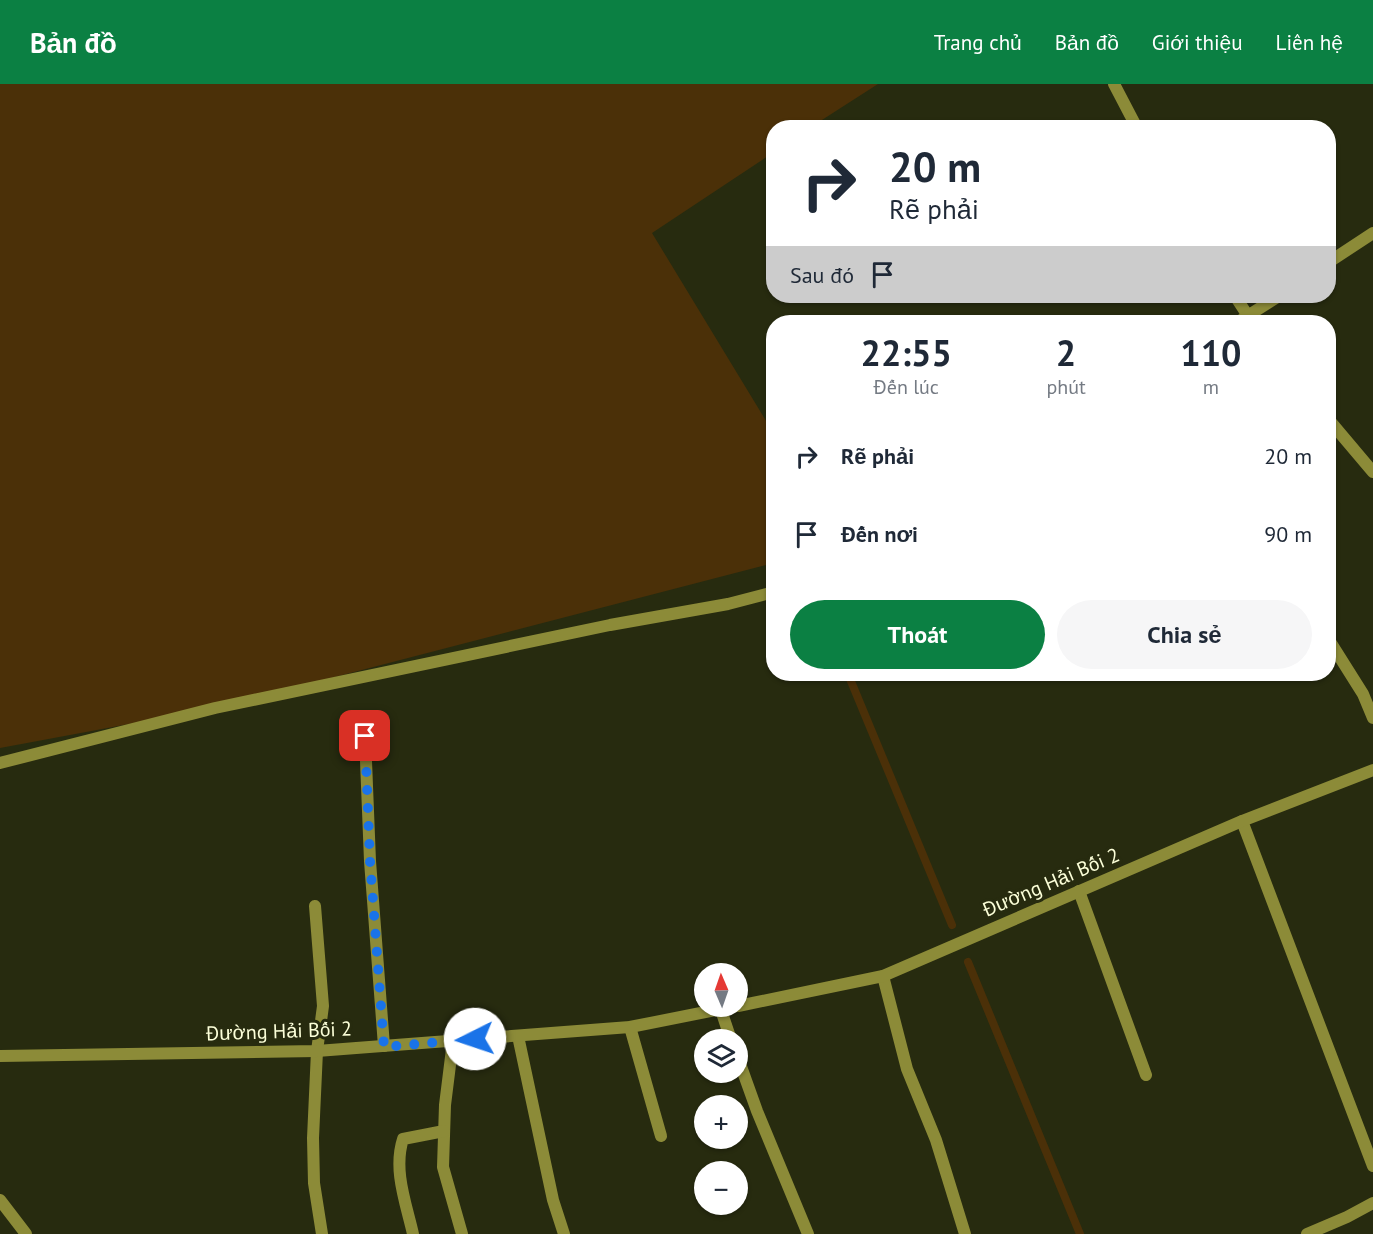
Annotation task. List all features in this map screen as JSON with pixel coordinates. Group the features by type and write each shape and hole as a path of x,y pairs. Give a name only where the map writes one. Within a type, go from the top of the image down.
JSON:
{"street":[{"path":"1114,84 1133,120"},
{"path":"1336,257 1373,233"},
{"path":"1254,315 1270,303"},
{"path":"1336,428 1373,472"},
{"path":"0,764 215,708 610,625 728,604 766,594"},
{"path":"1336,651 1363,694 1373,718"},
{"path":"365,736 370,861 384,1047"},
{"name":"Đường Hải Bối 2","path":"748,1004 883,976 1242,820 1373,770"},
{"path":"1242,820 1373,1166"},
{"path":"1079,891 1146,1075"},
{"path":"315,906 323,1006 317,1051 312,1138 314,1183 322,1234"},
{"path":"883,976 907,1069 936,1140 965,1234"},
{"name":"Đường Hải Bối 2","path":"0,1056 317,1051 630,1027 694,1015"},
{"path":"630,1027 661,1136"},
{"path":"518,1036 553,1200 564,1234"},
{"path":"453,1041 445,1105 443,1167 462,1234"},
{"path":"747,1083 808,1234"},
{"path":"413,1234 399,1176 400,1149 403,1139 444,1131"},
{"path":"0,1200 26,1234"},
{"path":"1307,1234 1373,1203"}],"shaded area":[{"path":"0,84 878,84 822,120 766,120 766,157 652,233 766,421 766,565 215,708 0,748"}],"waterway":[{"path":"851,681 952,925"},
{"path":"968,962 1080,1234"}],"route":[{"path":"365,736 370,861 384,1047 475,1039"}]}
